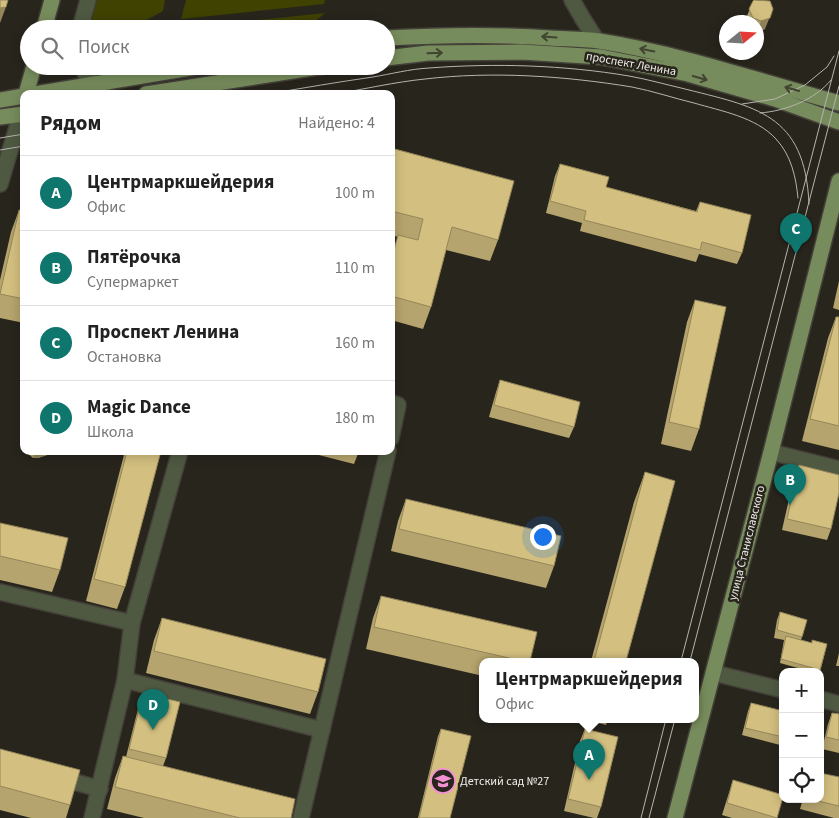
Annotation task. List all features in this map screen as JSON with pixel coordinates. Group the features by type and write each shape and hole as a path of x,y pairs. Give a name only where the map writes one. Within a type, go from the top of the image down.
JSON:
{"main road":[{"path":"46,20 52,0"},
{"name":"проспект Ленина","path":"395,37 489,35 597,41 694,61 839,102"},
{"name":"проспект Ленина","path":"395,57 428,54 522,52 601,57 688,74 775,99 839,122"},
{"path":"27,90 31,75"},
{"path":"86,90 99,89 162,75"},
{"path":"200,90 278,75"},
{"path":"0,100 20,96"},
{"path":"0,117 20,111"},
{"name":"улица Станиславского","path":"675,818 771,452 839,181"}],"street":[{"path":"82,20 88,0"},
{"path":"572,0 597,41"},
{"path":"86,75 99,89"},
{"path":"0,184 20,120"},
{"path":"395,404 398,405 395,419"},
{"path":"771,452 839,469"},
{"path":"92,818 100,789 111,764 132,623 179,455"},
{"path":"298,813 322,730 387,455"},
{"path":"0,592 132,623"},
{"path":"714,673 779,689"},
{"path":"125,680 322,730"},
{"path":"824,701 839,704"},
{"path":"45,774 100,789"}],"shaded area":[{"path":"97,0 165,0 163,11 147,20 92,20"},
{"path":"186,0 325,0 324,4 181,19"},
{"path":"325,13 317,20 258,20"}],"building":[{"path":"0,0 8,0 6,7 0,8"},
{"path":"753,1 770,1 773,9 770,18 764,20 764,15 752,15 749,9"},
{"path":"395,149 514,181 498,240 452,227 431,307 395,297 395,247 398,235 418,240 423,219 395,212"},
{"path":"560,164 609,177 606,187 697,212 700,202 751,215 742,253 702,242 700,250 584,220 586,211 550,201"},
{"path":"19,210 20,210 20,298 0,294"},
{"path":"695,300 726,307 699,429 669,422"},
{"path":"836,317 839,317 839,426 810,419"},
{"path":"500,380 580,402 574,427 494,405"},
{"path":"126,455 160,455 125,587 94,579"},
{"path":"799,465 839,475 839,493 831,529 787,519"},
{"path":"645,472 675,481 627,658 595,658"},
{"path":"406,499 561,536 554,566 399,529"},
{"path":"0,523 68,538 60,570 0,556"},
{"path":"381,596 537,632 531,658 509,658 374,627"},
{"path":"780,612 807,620 802,637 777,630"},
{"path":"162,618 326,659 318,692 154,651"},
{"path":"786,636 812,643 812,640 827,644 821,668 813,668 781,659"},
{"path":"143,693 180,702 166,758 129,749"},
{"path":"751,703 779,710 779,736 745,728"},
{"path":"832,713 839,714 839,740 826,737"},
{"name":"Детский сад №27","path":"441,729 471,736 450,818 419,818"},
{"path":"585,729 618,737 601,807 568,799"},
{"path":"0,749 80,770 70,805 0,786"},
{"path":"123,756 295,799 291,818 240,818 115,787"},
{"path":"824,774 839,777 839,806 824,802"},
{"path":"733,780 779,794 779,803 781,803 777,818 727,803"}],"tram line":[{"path":"682,658 839,51"},
{"path":"742,104 775,99 805,85 827,67 834,56"},
{"path":"395,73 454,66 504,65 580,69 635,77 732,101 772,119 787,132 798,150 805,174 809,204"},
{"path":"292,90 384,75"},
{"path":"357,90 414,80 477,75 581,80 640,89 738,116 768,131 781,145 789,159 796,182 798,198"},
{"path":"760,113 779,110 808,99 831,80"},
{"path":"691,658 839,86"},
{"path":"0,138 20,135"},
{"path":"0,150 20,147"},
{"path":"641,818 665,723"},
{"path":"649,818 674,723"}],"place":[{"name":"Проспект Ленина","path":"796,254"},
{"name":"Пятёрочка","path":"790,505"},
{"name":"Magic Dance","path":"153,730"},
{"name":"Центрмаркшейдерия","path":"589,780"},
{"name":"Детский сад №27","path":"443,781"}]}
